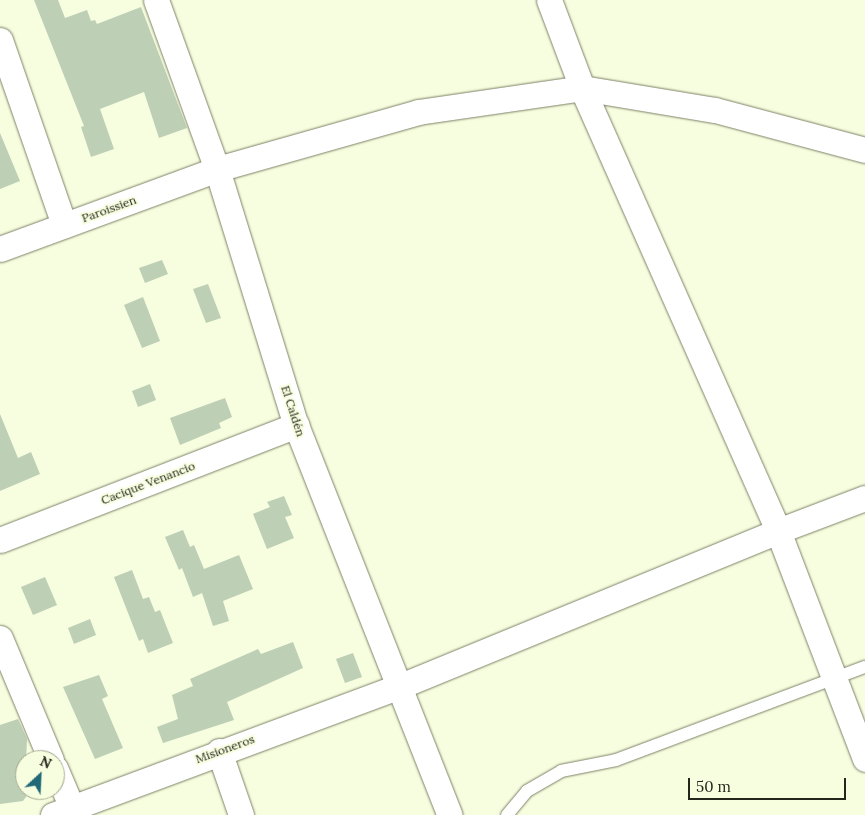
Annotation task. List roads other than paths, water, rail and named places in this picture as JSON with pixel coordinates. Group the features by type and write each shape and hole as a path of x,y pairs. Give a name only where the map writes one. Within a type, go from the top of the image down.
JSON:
{"street":[{"name":"El Caldén","path":"156,0 217,169 296,425 398,687 440,785 450,815"},
{"path":"549,0 582,88 778,531 865,759"},
{"path":"0,40 64,225"},
{"name":"Paroissien","path":"0,249 217,169 418,112 582,88 715,110 865,150"},
{"name":"Cacique Venancio","path":"0,540 296,425"},
{"name":"Misioneros","path":"67,813 219,751 398,687 778,531 865,498"},
{"path":"0,638 48,750"},
{"path":"219,751 241,815"},
{"path":"64,800 67,813"}],"lane":[{"path":"507,815 527,791 561,771 616,760 865,667"},
{"path":"438,815 440,785"}]}
